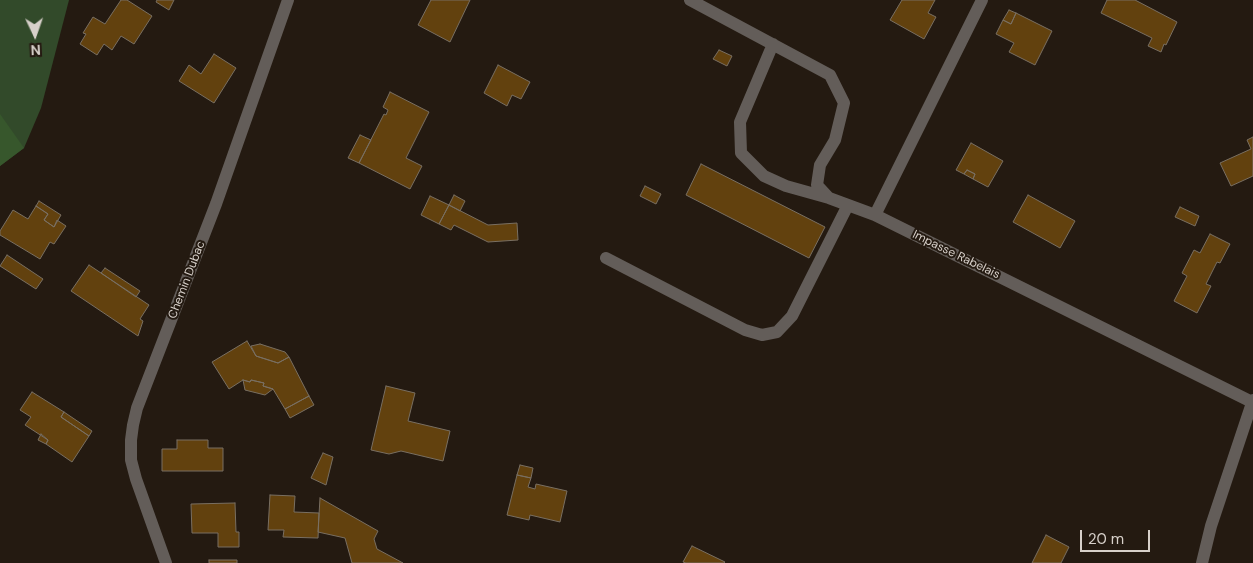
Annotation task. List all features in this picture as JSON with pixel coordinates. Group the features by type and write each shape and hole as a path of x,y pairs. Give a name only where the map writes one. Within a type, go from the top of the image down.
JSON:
{"street":[{"name":"Chemin Dubac","path":"166,563 136,479 132,460 131,440 133,424 216,204 288,0"},
{"path":"690,0 830,75 844,103 835,140 820,165 817,185 829,198"},
{"path":"875,215 982,0"},
{"name":"Impasse Rabelais","path":"773,44 740,122 741,153 764,176 786,186 829,198 875,215 1253,401"},
{"path":"606,258 745,330 762,335 777,332 792,316 848,205"},
{"path":"1202,563 1211,526 1253,401"}],"green space":[{"path":"0,0 69,0 41,108 24,148 0,166"},
{"path":"0,114 24,148 0,166"}],"building":[{"path":"121,0 127,0 152,16 134,44 121,36 112,50 104,44 97,55 80,44 86,34 83,33 93,17 105,24"},
{"path":"157,0 174,0 169,10 156,2"},
{"path":"431,0 470,0 450,42 418,25"},
{"path":"902,0 935,0 928,13 936,17 924,39 890,20"},
{"path":"1107,0 1135,0 1177,22 1161,52 1148,46 1152,38 1101,13"},
{"path":"1009,10 1016,13 1011,24 1003,20"},
{"path":"1016,13 1052,31 1035,65 1009,52 1014,43 996,34 1003,20 1011,24"},
{"path":"719,50 732,56 727,66 713,59"},
{"path":"214,54 236,68 214,103 179,81 189,65 201,74"},
{"path":"498,65 530,82 521,99 512,95 507,106 484,93"},
{"path":"390,92 429,112 406,158 422,166 410,189 359,163 384,114 386,115 388,110 383,107"},
{"path":"360,135 371,140 359,163 348,158"},
{"path":"1253,137 1253,176 1231,186 1220,163 1251,149 1247,140"},
{"path":"971,143 1003,161 988,187 973,179 975,174 967,170 964,174 956,170"},
{"path":"701,164 825,227 809,258 686,195"},
{"path":"967,170 975,174 973,179 964,174"},
{"path":"645,186 661,194 656,204 640,196"},
{"path":"454,195 465,201 460,211 449,205"},
{"path":"1028,195 1075,221 1060,248 1013,222"},
{"path":"430,196 449,205 439,224 421,215"},
{"path":"39,201 61,215 54,227 44,220 48,214 36,206"},
{"path":"449,205 488,225 517,223 518,240 488,242 454,225 451,230 439,224"},
{"path":"36,206 48,214 44,220 54,227 57,220 66,226 54,244 50,242 40,259 0,235 0,231 13,210 28,219"},
{"path":"1180,207 1199,216 1195,226 1175,217"},
{"path":"1210,234 1230,244 1220,263 1217,262 1206,284 1211,286 1197,313 1174,301 1187,276 1182,273 1194,250 1200,253"},
{"path":"7,255 43,279 36,289 0,266"},
{"path":"89,265 149,305 140,319 143,321 138,336 71,291"},
{"path":"105,268 140,291 136,297 101,273"},
{"path":"247,341 256,356 278,363 289,357 309,396 285,409 273,389 263,386 264,383 243,380 229,389 212,362"},
{"path":"260,344 285,352 289,357 278,363 256,356 251,346"},
{"path":"243,380 264,383 263,386 273,389 265,395 245,390"},
{"path":"386,386 415,393 408,421 450,431 443,461 401,451 389,454 371,450"},
{"path":"32,392 64,412 61,417 89,436 72,462 46,444 48,440 25,425 31,417 20,410"},
{"path":"309,396 314,405 290,418 285,409"},
{"path":"64,412 92,431 89,436 61,417"},
{"path":"41,434 48,440 46,444 38,440"},
{"path":"177,440 208,440 208,448 223,448 223,471 162,471 162,449 177,449"},
{"path":"323,453 333,457 326,485 311,478"},
{"path":"520,465 533,468 531,478 517,475"},
{"path":"517,475 531,478 528,487 535,489 536,484 567,491 560,522 530,515 529,520 507,515"},
{"path":"270,495 295,496 294,512 319,513 318,538 283,537 284,530 268,530"},
{"path":"320,498 378,531 374,539 377,549 403,563 352,563 345,538 318,532"},
{"path":"235,503 236,532 239,532 239,547 218,547 218,533 192,533 191,504"},
{"path":"1046,535 1069,547 1061,563 1032,563"},
{"path":"692,546 725,562 683,562"},
{"path":"209,560 237,560 237,563 209,563"}]}
